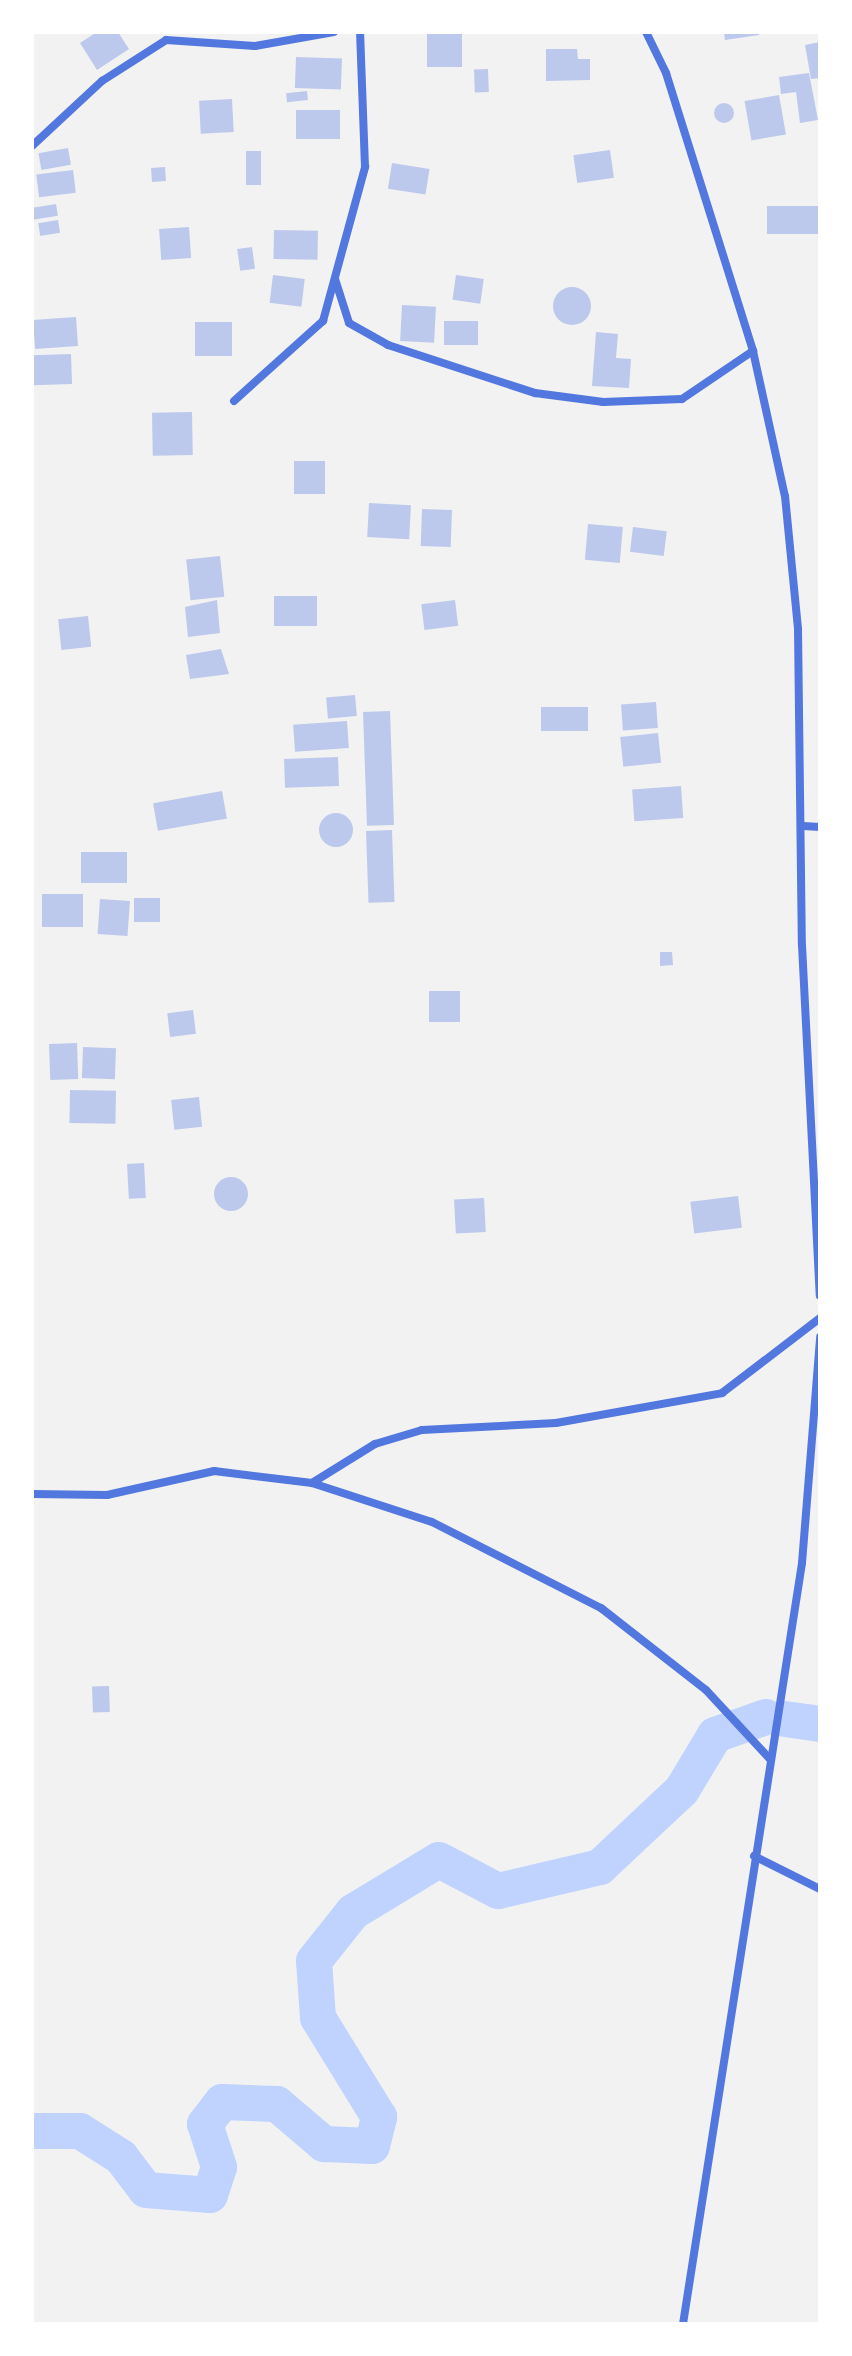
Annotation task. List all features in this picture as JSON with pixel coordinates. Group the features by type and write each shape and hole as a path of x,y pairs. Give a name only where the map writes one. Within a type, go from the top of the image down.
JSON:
{"street":[{"path":"32,146 102,81 166,40 255,46 334,32"},
{"path":"234,401 323,321 365,167 360,32"},
{"path":"646,32 671,87 753,351 785,496 803,826 820,1296"},
{"path":"335,279 349,323 375,338 535,393 603,402 682,399 753,351"},
{"path":"803,826 820,827"},
{"path":"312,1483 375,1444 422,1430 556,1423 722,1393 820,1318"},
{"path":"683,2324 802,1563 820,1337"},
{"path":"32,1494 107,1495 214,1471 312,1483 432,1522 601,1608 706,1690 770,1759"},
{"path":"754,1856 820,1889"}],"building":[{"path":"97,32 118,32 129,49 97,70 80,43"},
{"path":"427,32 462,32 462,67 427,67"},
{"path":"724,32 759,32 759,35 725,40"},
{"path":"820,42 820,78 811,79 805,45"},
{"path":"546,49 577,49 578,59 590,59 590,80 546,81"},
{"path":"296,57 342,59 341,90 295,88"},
{"path":"474,69 488,69 489,92 475,92"},
{"path":"809,73 818,120 800,123 796,92 781,94 779,77"},
{"path":"307,91 308,100 287,102 286,93"},
{"path":"779,95 786,134 751,140 745,101"},
{"path":"232,99 234,132 201,134 199,101"},
{"path":"724,103 731,106 734,113 731,120 724,123 717,120 714,113 717,106"},
{"path":"296,110 340,110 340,139 296,139"},
{"path":"68,148 71,165 41,170 38,153"},
{"path":"610,150 614,178 577,183 573,155"},
{"path":"246,151 261,151 261,185 246,185"},
{"path":"392,163 430,169 425,195 388,189"},
{"path":"165,167 166,181 152,182 151,168"},
{"path":"73,170 76,193 39,197 36,175"},
{"path":"56,204 58,216 33,220 32,208"},
{"path":"767,206 820,206 820,234 767,234"},
{"path":"58,220 60,233 40,236 38,223"},
{"path":"189,227 191,258 161,260 159,229"},
{"path":"274,230 318,231 317,260 273,259"},
{"path":"252,247 255,269 240,271 237,249"},
{"path":"273,275 305,279 301,307 270,303"},
{"path":"456,275 484,279 480,304 453,300"},
{"path":"572,287 585,293 591,306 585,319 572,325 559,319 553,306 559,293"},
{"path":"402,305 436,307 434,343 400,341"},
{"path":"76,317 78,346 35,349 33,320"},
{"path":"444,321 478,321 478,345 444,345"},
{"path":"195,322 232,322 232,356 195,356"},
{"path":"596,332 618,334 616,358 631,359 629,388 592,386"},
{"path":"71,354 72,384 33,385 32,355"},
{"path":"192,412 193,455 153,456 152,413"},
{"path":"294,461 325,461 325,494 294,494"},
{"path":"369,503 411,505 409,539 367,537"},
{"path":"422,509 452,510 451,547 421,546"},
{"path":"588,524 623,527 620,563 585,560"},
{"path":"633,527 667,531 664,556 630,552"},
{"path":"220,556 224,597 190,600 186,560"},
{"path":"274,596 317,596 317,626 274,626"},
{"path":"217,600 220,633 188,637 185,607"},
{"path":"455,600 458,626 424,630 421,604"},
{"path":"88,616 91,647 61,650 58,619"},
{"path":"221,649 229,674 190,679 186,655"},
{"path":"355,695 357,716 328,718 326,698"},
{"path":"656,702 658,728 623,730 621,704"},
{"path":"541,707 588,707 588,731 541,731"},
{"path":"390,711 394,825 367,826 363,712"},
{"path":"347,721 349,748 295,752 293,725"},
{"path":"658,733 661,763 623,767 620,737"},
{"path":"338,757 339,786 285,788 284,759"},
{"path":"681,786 683,818 634,821 632,789"},
{"path":"222,791 227,819 158,831 153,803"},
{"path":"336,813 348,818 353,830 348,842 336,847 324,842 319,830 324,818"},
{"path":"392,830 395,902 369,903 366,831"},
{"path":"81,852 127,852 127,883 81,883"},
{"path":"42,894 83,894 83,927 42,927"},
{"path":"134,898 160,898 160,922 134,922"},
{"path":"100,899 130,901 127,936 98,934"},
{"path":"660,952 672,952 673,965 660,966"},
{"path":"429,991 460,991 460,1022 429,1022"},
{"path":"193,1010 196,1034 170,1037 167,1013"},
{"path":"77,1043 78,1079 50,1080 49,1044"},
{"path":"83,1047 116,1048 115,1079 82,1078"},
{"path":"70,1090 116,1091 115,1124 69,1123"},
{"path":"199,1097 202,1127 174,1130 171,1100"},
{"path":"144,1163 146,1198 129,1199 127,1164"},
{"path":"231,1177 243,1182 248,1194 243,1206 231,1211 219,1206 214,1194 219,1182"},
{"path":"738,1196 742,1228 694,1234 690,1202"},
{"path":"484,1198 486,1232 456,1234 454,1200"},
{"path":"109,1686 110,1712 93,1713 92,1687"}],"waterway":[{"path":"32,2131 80,2131 121,2157 146,2190 210,2195 219,2167 205,2124 222,2102 277,2104 324,2144 372,2146 379,2117 318,2018 314,1961 353,1912 439,1860 498,1891 600,1867 682,1790 715,1735 766,1717"},
{"path":"785,1719 820,1724"}]}
